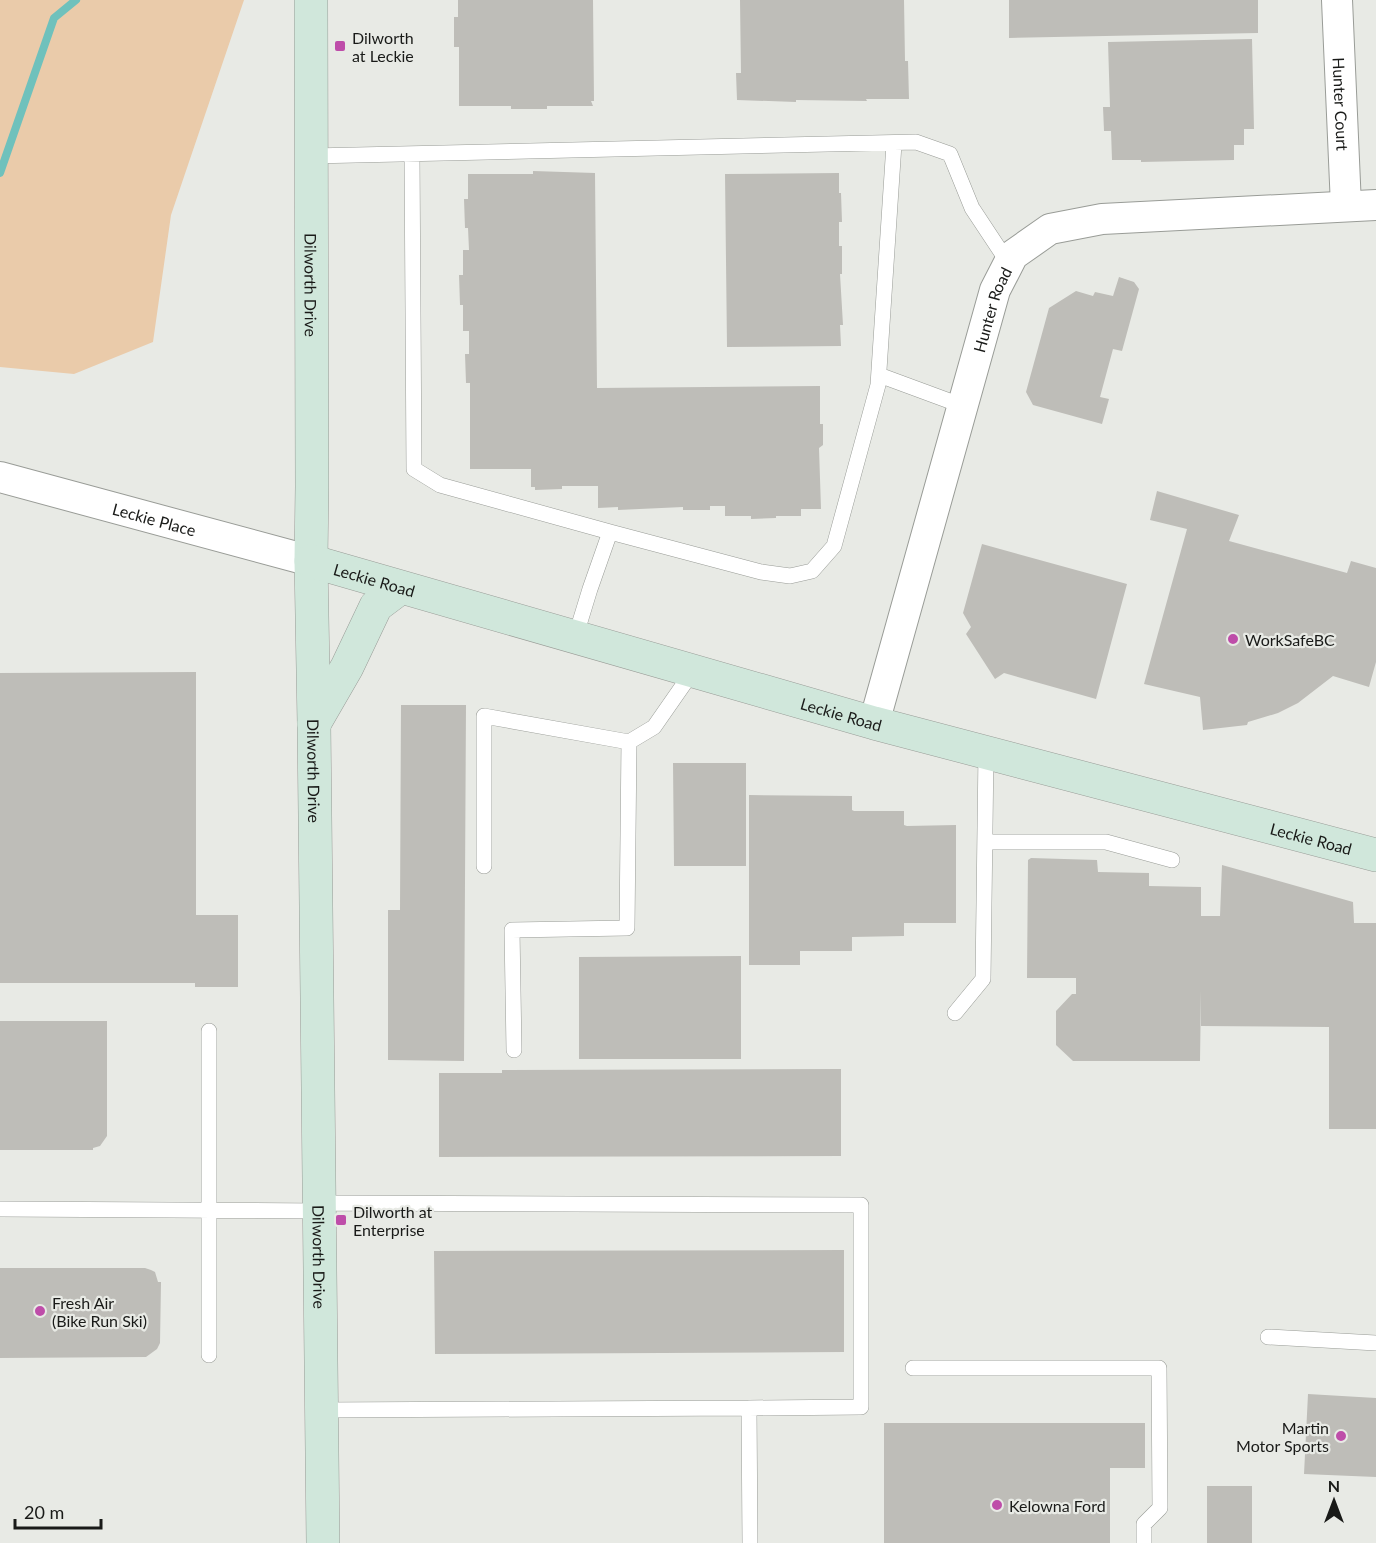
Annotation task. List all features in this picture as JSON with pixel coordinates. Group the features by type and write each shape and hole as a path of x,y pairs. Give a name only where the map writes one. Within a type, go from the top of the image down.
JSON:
{"main road":[{"name":"Dilworth Drive","path":"311,0 311,561 323,1543"},
{"name":"Leckie Road","path":"311,561 874,723 1376,855"},
{"path":"314,724 347,667 376,606 400,588"}],"street":[{"name":"Hunter Court","path":"1337,0 1346,206"},
{"name":"Hunter Road","path":"874,723 995,290 1013,255 1050,229 1102,219 1376,205"},
{"name":"Leckie Place","path":"0,477 311,561"}],"lane":[{"path":"312,156 916,142 950,154 972,208 1009,264"},
{"path":"412,155 414,469 440,485 761,572 790,576 812,571 834,546 878,385 894,144"},
{"path":"879,375 963,406"},
{"path":"575,638 610,532"},
{"path":"484,866 484,716 629,742 654,727 693,671"},
{"path":"514,1050 512,930 627,928 629,742"},
{"path":"955,1013 983,979 986,752"},
{"path":"985,842 1106,842 1172,860"},
{"path":"209,1031 209,1355"},
{"path":"0,1209 209,1211 320,1207 861,1205 861,1407 322,1410"},
{"path":"1268,1337 1376,1343"},
{"path":"913,1368 1159,1368 1160,1508 1144,1524 1144,1543"},
{"path":"749,1408 750,1543"}],"shaded area":[{"path":"0,0 244,0 171,215 153,342 74,374 0,367"}],"building":[{"path":"458,0 593,0 594,101 591,101 593,106 511,109 511,106 459,106 459,47 454,47 454,17 458,17"},
{"path":"740,0 904,0 905,61 908,61 909,99 796,100 796,102 737,100 736,73 741,73"},
{"path":"1009,0 1258,0 1258,33 1009,38"},
{"path":"1252,39 1254,129 1244,129 1244,145 1234,145 1234,160 1141,162 1141,160 1112,160 1111,131 1104,131 1103,107 1110,107 1108,42"},
{"path":"533,171 595,173 597,388 820,386 820,424 823,424 823,445 819,448 821,509 801,509 801,516 751,519 751,516 725,516 725,506 710,506 710,510 683,510 683,507 618,510 618,507 598,508 598,486 562,486 562,489 535,490 535,487 531,487 531,469 470,469 470,383 466,383 465,354 469,354 469,331 463,331 463,305 460,305 459,275 463,275 463,250 469,250 468,228 465,228 464,199 468,199 468,174 533,174"},
{"path":"839,173 842,222 839,222 839,246 842,246 841,346 727,347 725,174"},
{"path":"1119,277 1134,282 1139,289 1122,351 1113,349 1100,397 1109,399 1102,424 1033,405 1026,392 1049,308 1076,291 1093,296 1095,292 1113,296"},
{"path":"1157,491 1239,515 1229,541 1347,573 1351,561 1376,568 1376,662 1369,687 1333,676 1298,703 1278,713 1248,722 1247,725 1203,730 1200,697 1144,684 1187,529 1150,520"},
{"path":"982,544 1127,584 1096,699 1004,673 995,679 966,634 971,627 963,613"},
{"path":"196,672 196,915 238,915 238,987 195,987 195,983 0,983 0,673"},
{"path":"401,705 466,705 464,1061 388,1060 388,910 400,910"},
{"path":"673,763 746,763 746,866 674,866"},
{"path":"749,795 852,796 852,810 904,811 904,825 907,826 956,825 956,923 904,923 904,936 852,937 852,951 800,951 800,965 749,965"},
{"path":"1031,858 1097,860 1098,872 1149,873 1149,886 1201,887 1201,916 1220,916 1222,865 1353,902 1354,923 1376,923 1376,1129 1329,1129 1329,1027 1201,1026 1201,990 1200,1061 1073,1061 1056,1045 1056,1011 1072,994 1076,994 1076,978 1027,978 1028,860"},
{"path":"741,956 741,1059 579,1059 579,957"},
{"path":"0,1021 107,1021 107,1136 100,1146 93,1150 0,1150"},
{"path":"841,1069 841,1156 439,1157 439,1073 502,1073 502,1070"},
{"path":"844,1250 844,1352 435,1354 434,1251"},
{"path":"0,1268 145,1268 151,1270 155,1272 158,1282 161,1282 160,1343 157,1349 146,1357 0,1358"},
{"name":"Martin Motor Sports","path":"1308,1394 1376,1398 1376,1477 1304,1474"},
{"name":"Kelowna Ford","path":"884,1423 1145,1423 1145,1468 1110,1468 1110,1543 884,1543"},
{"path":"1207,1486 1252,1486 1252,1543 1207,1543"}],"waterway":[{"path":"0,173 54,18 76,0"}],"place":[{"name":"Dilworth at Leckie","path":"340,46"},
{"name":"WorkSafeBC","path":"1233,639"},
{"name":"Dilworth at Enterprise","path":"341,1220"},
{"name":"Fresh Air (Bike Run Ski)","path":"40,1311"},
{"name":"Martin Motor Sports","path":"1341,1436"},
{"name":"Kelowna Ford","path":"997,1505"}]}
